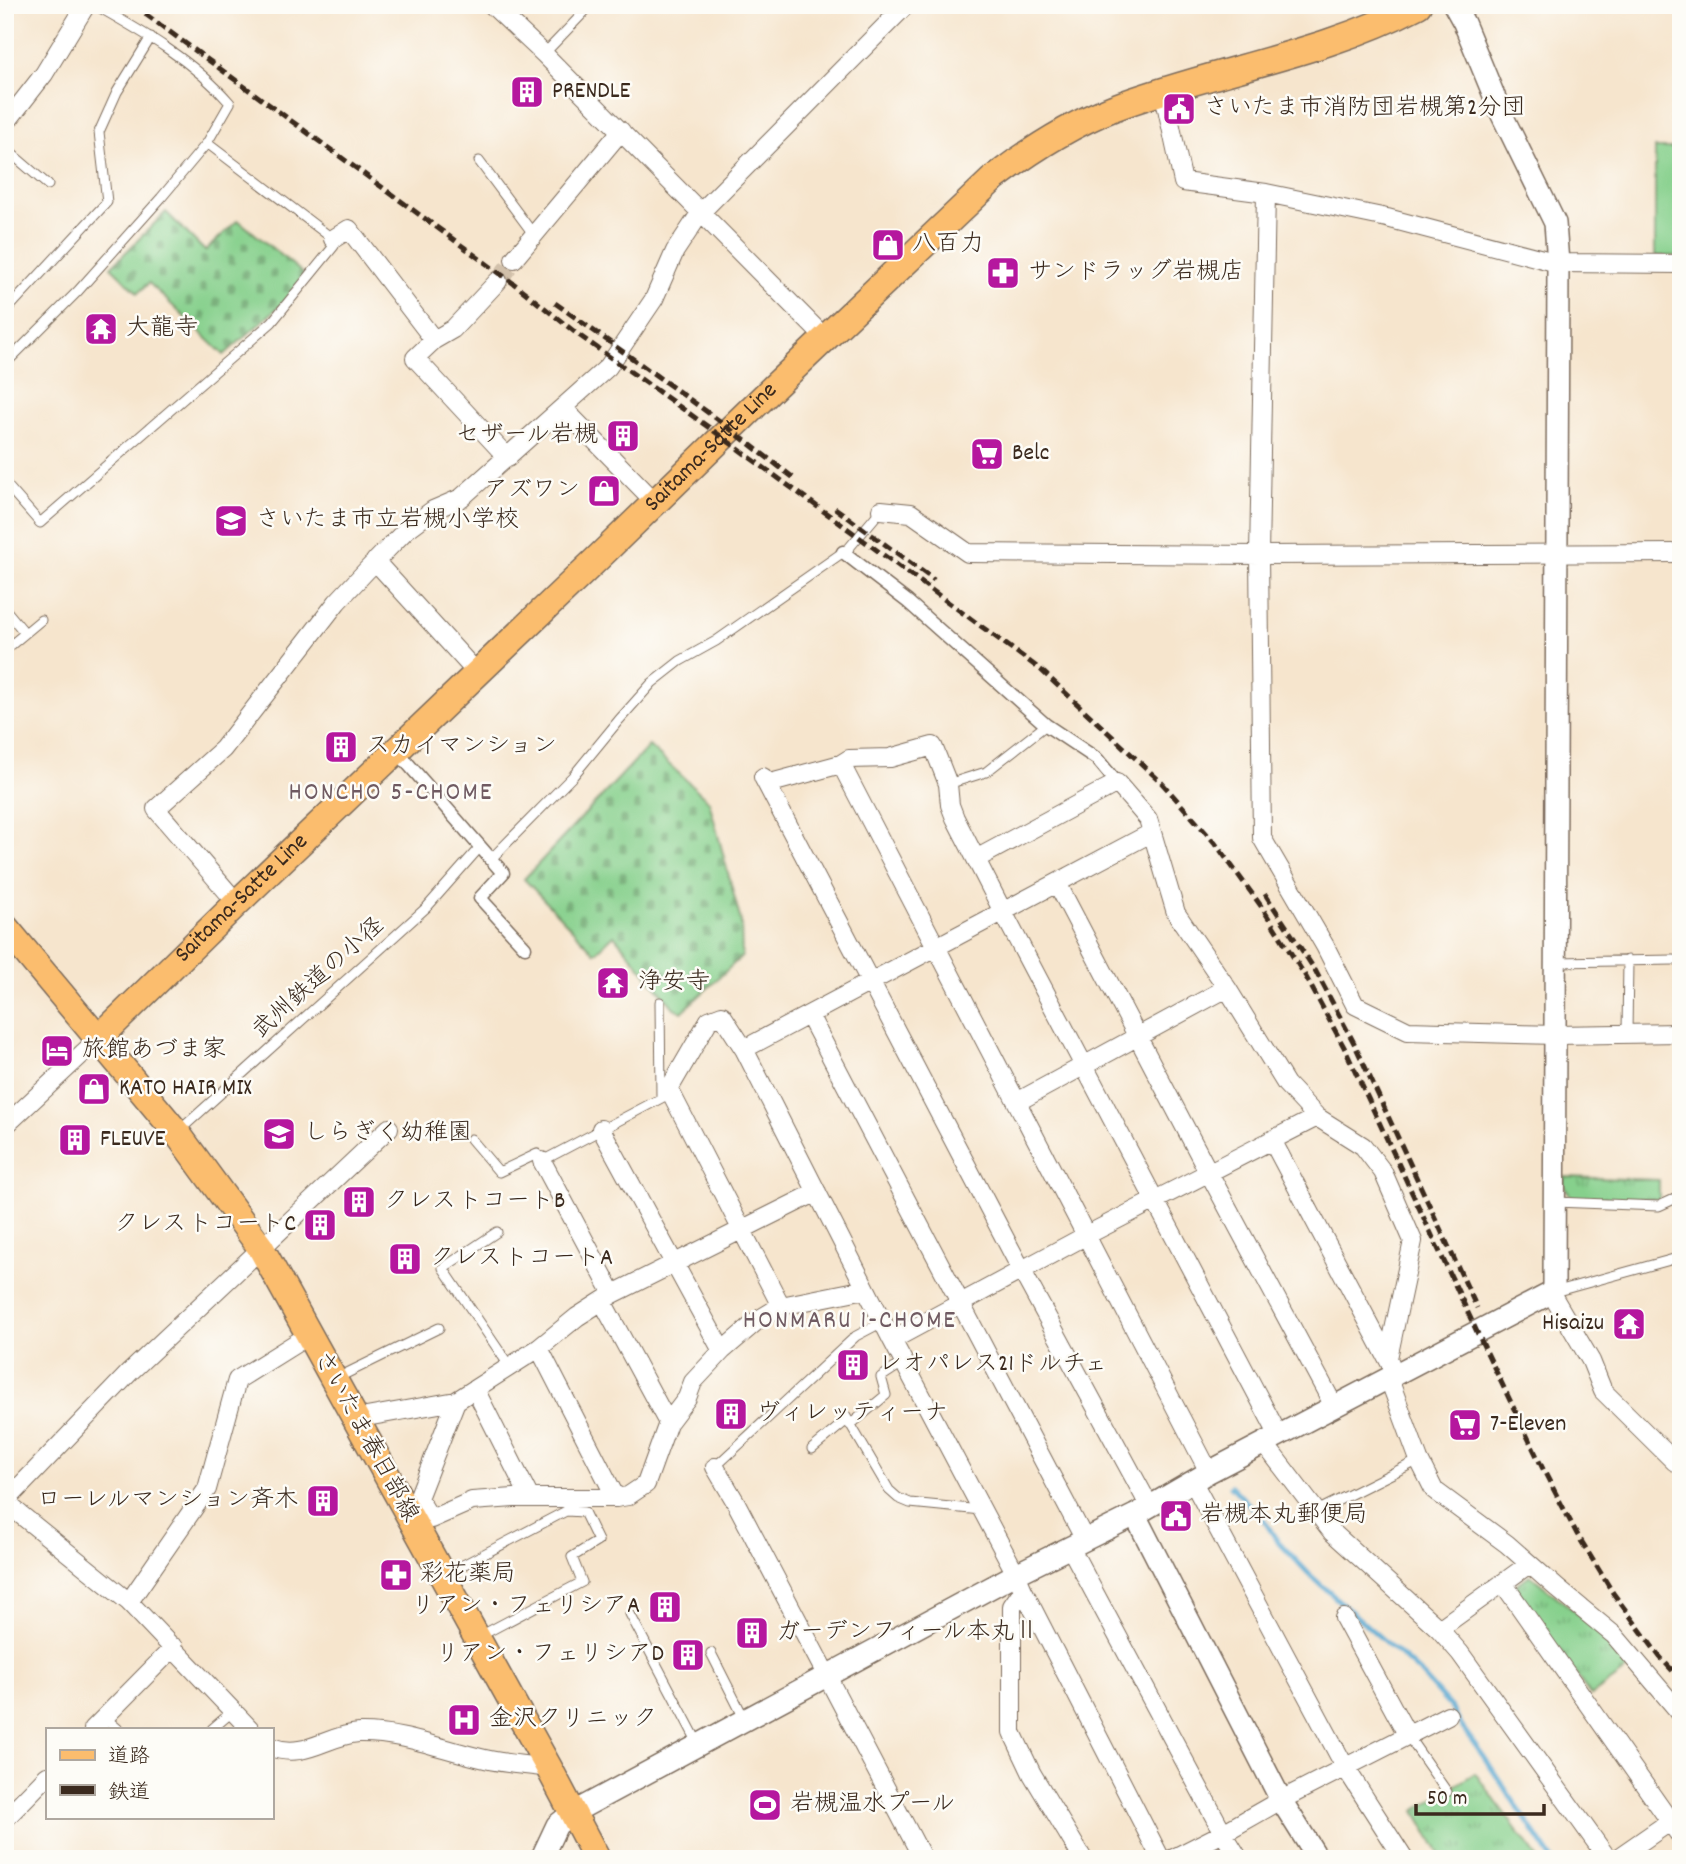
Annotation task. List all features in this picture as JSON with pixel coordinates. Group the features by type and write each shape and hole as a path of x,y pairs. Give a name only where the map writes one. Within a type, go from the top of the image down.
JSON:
{"main road":[{"name":"Saitama-Satte Line","path":"98,1039 993,178 1030,150 1111,109 1163,90 1345,36 1382,23 1418,5"},
{"name":"さいたま春日部線","path":"5,927 177,1133 261,1248 597,1859"}],"street":[{"path":"5,124 44,74 86,5"},
{"path":"237,903 156,809 223,749 337,602 406,530 433,510 461,498 608,367 654,299 675,251 701,212 906,5"},
{"path":"541,1859 557,1825 572,1813 827,1677 1019,1582 1078,1544 1334,1406 1391,1371 1551,1293 1555,1287 1558,263 1555,223 1502,114 1454,5"},
{"path":"497,7 825,338"},
{"path":"1163,90 1183,182 1266,193 1387,218 1558,263 1681,264"},
{"path":"514,259 621,131"},
{"path":"1266,193 1259,555 1262,838 1325,946 1355,1005 1408,1031 1556,1035 1681,1033"},
{"path":"333,239 349,229 434,340"},
{"path":"498,281 453,329 434,340 415,358 508,458"},
{"path":"563,408 656,502"},
{"path":"881,510 911,513 968,553 1681,553"},
{"path":"843,552 908,602 1046,725 1097,760 1148,819 1175,913 1227,988 1286,1084 1317,1117 1363,1146 1383,1172 1413,1241 1391,1371"},
{"path":"375,561 477,673"},
{"path":"1318,1859 1281,1800 1022,1270 765,780 841,764 849,759 890,758 933,746 948,783 950,804 955,818 1156,1200 1271,1439 1315,1512 1332,1532 1439,1629 1460,1653 1608,1859"},
{"path":"396,750 503,873 480,898 525,947"},
{"path":"841,764 1087,1235 1201,1477 1345,1768 1404,1859"},
{"path":"976,859 1117,783"},
{"path":"744,1049 1151,833"},
{"path":"1057,883 1334,1406"},
{"path":"1017,1102 1227,988"},
{"path":"781,1306 666,1095 709,1020 722,1015 744,1049 1161,1859"},
{"path":"809,1015 960,1304 1223,1833 1239,1859"},
{"path":"5,1126 98,1039"},
{"path":"892,1340 1087,1235 1317,1117"},
{"path":"249,1728 130,1602 5,1502 130,1372 390,1128"},
{"path":"601,1129 722,1351"},
{"path":"1272,1140 1391,1371 1419,1460 1434,1490 1489,1530 1615,1635 1681,1714"},
{"path":"542,1161 668,1423"},
{"path":"355,1419 456,1401 539,1348 577,1317 607,1298 817,1192"},
{"path":"456,1401 418,1498 430,1519 472,1501 628,1496 646,1484 668,1423 687,1398 693,1382 722,1351 758,1320 781,1306 866,1289"},
{"path":"1551,1293 1591,1361 1603,1391 1675,1462 1681,1462"},
{"path":"130,1602 207,1489 237,1380 309,1335"},
{"path":"539,1348 617,1498"},
{"path":"475,1389 530,1498"},
{"path":"715,1467 923,1859"},
{"path":"1439,1629 1530,1564"},
{"path":"1019,1582 1012,1606 1012,1732 1032,1774 1083,1859"},
{"path":"1503,1583 1677,1824 1616,1859"},
{"path":"1344,1618 1408,1735"},
{"path":"105,1725 174,1647"},
{"path":"1172,1859 1448,1715"},
{"path":"273,1747 282,1751 297,1751 344,1735 378,1734 414,1739 486,1759 549,1768"},
{"path":"5,1819 46,1777"}],"lane":[{"path":"5,364 78,291 161,198 207,143 230,103 215,86 151,37 95,5"},
{"path":"544,54 591,5"},
{"path":"5,312 107,202 99,132 117,92 151,37"},
{"path":"5,483 40,523 272,322 334,246 333,239 207,143"},
{"path":"5,148 48,184"},
{"path":"479,161 534,235"},
{"path":"491,859 573,776 652,683 680,661 716,641 849,548 881,510"},
{"path":"5,609 26,633"},
{"path":"5,650 41,620"},
{"path":"948,783 986,772 1046,725"},
{"name":"武州鉄道の小径","path":"177,1133 427,907 480,847"},
{"path":"1627,1034 1628,960"},
{"path":"1556,962 1674,960"},
{"path":"471,1139 499,1172 537,1154 542,1161 666,1095 660,1002"},
{"path":"1555,1202 1659,1206 1681,1196"},
{"path":"497,1231 443,1268 510,1367"},
{"path":"1551,1293 1681,1257"},
{"path":"715,1467 856,1336 875,1326"},
{"path":"333,1380 439,1328"},
{"path":"812,1449 847,1420 887,1395 881,1377 904,1362"},
{"path":"847,1420 888,1490 898,1498 910,1503 983,1510"},
{"path":"1315,1512 1419,1460"},
{"path":"441,1576 566,1511 584,1512 598,1541 572,1557 582,1581 476,1639"},
{"path":"630,1614 699,1745"},
{"path":"711,1653 745,1720"},
{"path":"213,1728 233,1711"},
{"path":"1408,1735 1447,1792"}],"green space":[{"path":"1655,148 1681,148 1681,256 1655,256"},
{"path":"166,212 205,251 238,220 305,275 282,304 224,355 149,283 138,293 111,267"},
{"path":"649,746 709,801 741,922 742,956 682,1012 674,1008 614,935 595,953 524,879"},
{"path":"1563,1177 1659,1180 1659,1199 1572,1198 1564,1187"},
{"path":"1530,1575 1602,1633 1631,1667 1591,1696 1513,1587"},
{"path":"1475,1773 1538,1859 1443,1859 1415,1811"}],"waterway":[{"path":"1231,1486 1264,1520 1276,1539 1309,1574 1419,1672 1452,1709 1552,1859"}],"tunnel":[{"path":"498,281 514,259"}],"railway":[{"path":"133,5 517,286 576,333 1041,670 1161,782 1215,843 1261,906 1306,977 1344,1047 1477,1332 1577,1534 1613,1593 1660,1657 1681,1680"},
{"path":"555,303 717,419 795,479"},
{"path":"835,508 934,580"},
{"path":"1265,894 1315,970 1354,1043 1477,1308"}],"place":[{"name":"PRENDLE","path":"527,92"},
{"name":"さいたま市消防団岩槻第2分団","path":"1179,109"},
{"name":"八百力","path":"888,245"},
{"name":"サンドラッグ岩槻店","path":"1003,273"},
{"name":"大龍寺","path":"101,329"},
{"name":"セザール岩槻","path":"623,436"},
{"name":"Belc","path":"987,454"},
{"name":"アズワン","path":"604,491"},
{"name":"さいたま市立岩槻小学校","path":"231,521"},
{"name":"スカイマンション","path":"341,747"},
{"name":"浄安寺","path":"613,983"},
{"name":"旅館あづま家","path":"57,1051"},
{"name":"KATO HAIR MIX","path":"94,1089"},
{"name":"しらぎく幼稚園","path":"279,1134"},
{"name":"FLEUVE","path":"75,1140"},
{"name":"クレストコートB","path":"359,1202"},
{"name":"クレストコートC","path":"320,1225"},
{"name":"クレストコートA","path":"405,1259"},
{"name":"Hisaizu","path":"1629,1324"},
{"name":"レオパレス21ドルチェ","path":"853,1365"},
{"name":"ヴィレッティーナ","path":"731,1414"},
{"name":"7-Eleven","path":"1465,1425"},
{"name":"ローレルマンション斉木","path":"323,1501"},
{"name":"岩槻本丸郵便局","path":"1176,1516"},
{"name":"彩花薬局","path":"396,1575"},
{"name":"リアン・フェリシアA","path":"665,1607"},
{"name":"ガーデンフィール本丸Ⅱ","path":"752,1633"},
{"name":"リアン・フェリシアD","path":"688,1655"},
{"name":"金沢クリニック","path":"464,1720"},
{"name":"岩槻温水プール","path":"765,1805"}],"district":[{"name":"HONCHO 5-CHOME","path":"391,793"},
{"name":"HONMARU 1-CHOME","path":"850,1321"}]}
